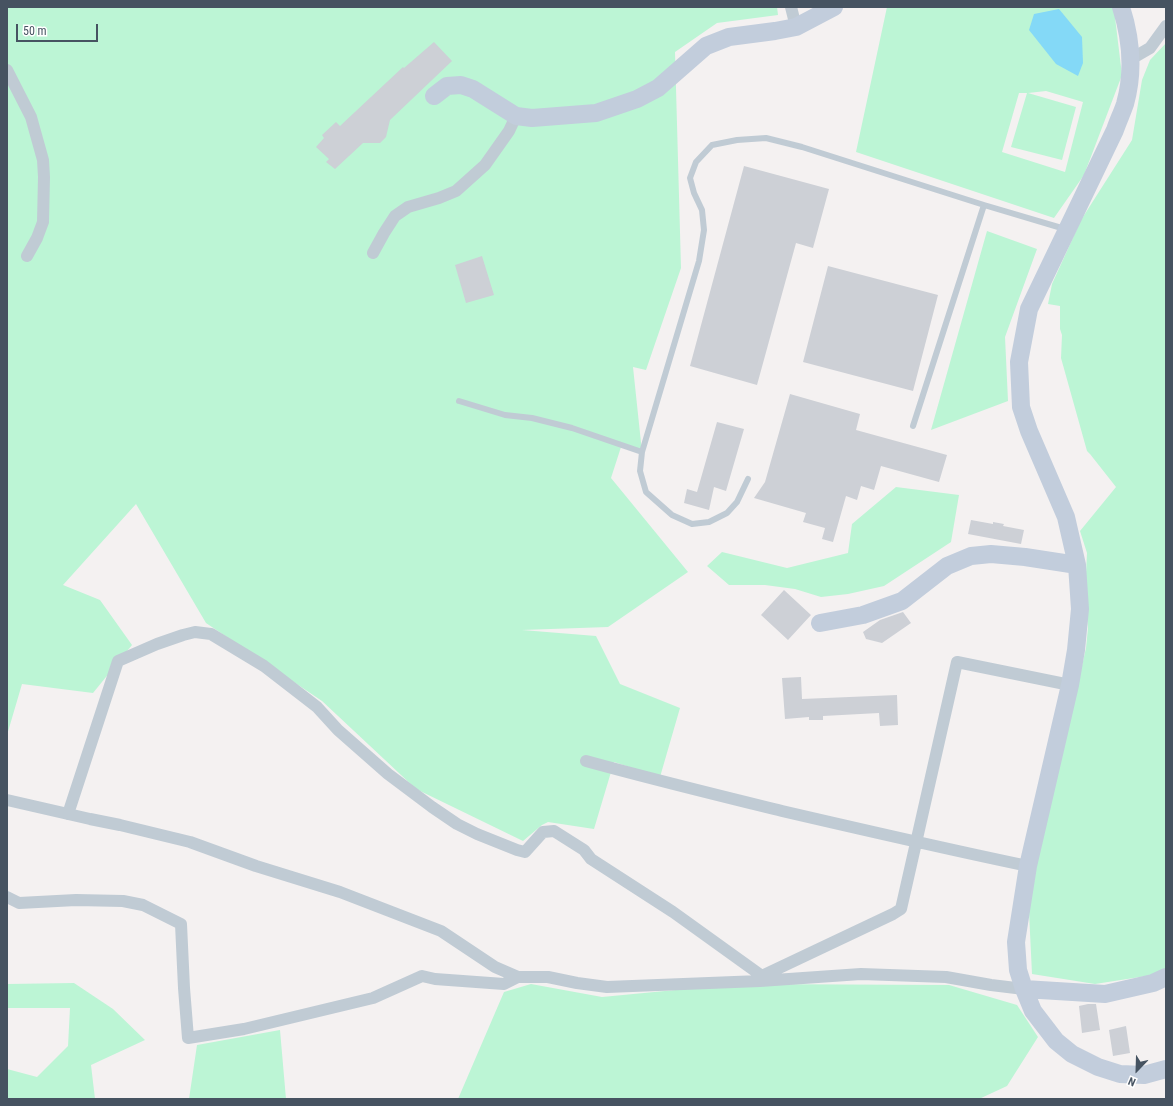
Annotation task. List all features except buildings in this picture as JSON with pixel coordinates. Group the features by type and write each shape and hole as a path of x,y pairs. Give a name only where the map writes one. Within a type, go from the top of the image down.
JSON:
{"street":[{"path":"791,7 796,27"},
{"path":"434,96 447,86 461,85 473,89 516,116 532,118 596,113 637,99 658,88 706,46 729,37 796,27 834,7"},
{"path":"1121,7 1126,22 1131,58 1130,77 1125,104 1029,309 1018,362 1021,407 1032,438 1066,517 1077,565 1080,609 1076,650 1070,685 1028,866 1016,942 1018,970 1024,989 1033,1011 1056,1041 1072,1054 1098,1067 1120,1074 1144,1075 1166,1069"},
{"path":"1131,58 1150,48 1166,26"},
{"path":"7,70 31,117 43,160 43,222 38,238 27,256"},
{"path":"373,253 384,232 395,216 408,207 439,198 456,191 485,165 509,131 516,116"},
{"path":"820,623 863,615 902,601 947,566 971,556 991,554 1024,557 1077,565"},
{"path":"68,814 118,661 157,644 183,635 196,632 211,634 264,666 317,707 338,730 388,774 457,824 477,834 524,852 543,832 554,831 584,850 591,859 673,912 761,978"},
{"path":"761,978 893,914 900,909 957,662 1070,685"},
{"path":"586,761 665,783 916,843 1028,866"},
{"path":"7,800 190,842 256,866 340,892 441,931 495,967 518,977 548,977 607,987 861,974 946,977 1024,989 1105,994 1139,987 1166,977"},
{"path":"7,897 19,903 76,900 123,901 143,905 181,924 188,1038 244,1029 373,998 422,976 435,979 504,984 518,977"}],"lane":[{"path":"748,479 737,502 727,513 709,522 692,524 672,515 646,492 640,471 642,452 699,262 704,230 702,210 694,193 690,178 696,162 712,145 737,140 766,138 802,147 1066,230"},
{"path":"913,426 984,205"},
{"path":"459,401 505,415 532,418 572,428 642,452"}],"green space":[{"path":"7,7 777,7 778,15 717,23 675,52 681,268 646,370 633,367 642,452 621,447 611,478 688,572 608,627 522,630 596,636 620,684 680,708 660,777 614,762 594,829 548,822 542,825 523,841 416,789 322,701 206,623 136,504 63,585 100,600 132,645 93,693 22,684 7,735"},
{"path":"887,7 1112,7 1114,9 1122,75 1084,175 1054,218 856,152","holes":["1046,91 1083,102 1065,172 1002,152 1019,93 1027,93 1011,147 1062,160 1076,107 1028,93"]},
{"path":"1166,43 1166,973 1095,984 1032,974 1029,912 1037,863 1086,648 1088,628 1085,593 1087,553 1080,531 1116,487 1087,451 1061,358 1062,335 1060,329 1060,306 1048,304 1052,284 1081,220 1132,140 1142,80 1150,60"},
{"path":"987,231 1037,249 1005,337 1008,401 931,430"},
{"path":"896,487 959,495 951,542 884,586 848,594 821,597 795,589 765,585 729,585 707,566 722,552 787,568 848,553 852,524"},
{"path":"74,983 113,1009 145,1040 91,1065 95,1099 7,1099 7,1069 37,1077 68,1046 70,1008 7,1008 7,984"},
{"path":"531,984 602,997 738,984 949,985 1017,1005 1038,1037 1007,1086 979,1099 458,1099 504,992"},
{"path":"280,1030 286,1099 189,1099 197,1045"}],"water":[{"path":"1059,9 1082,37 1083,63 1078,76 1056,64 1029,30 1034,14"}]}
